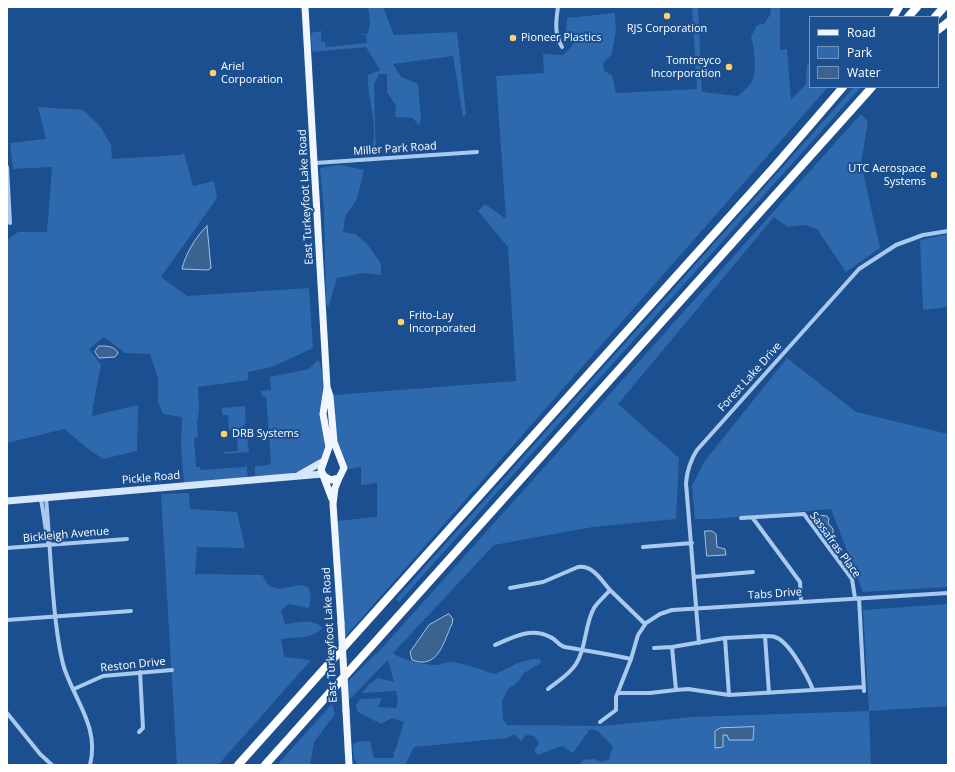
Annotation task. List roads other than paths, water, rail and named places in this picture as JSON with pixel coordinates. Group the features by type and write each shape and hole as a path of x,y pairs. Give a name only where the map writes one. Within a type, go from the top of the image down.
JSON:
{"highway":[{"path":"894,16 899,7"},
{"path":"909,16 917,7"},
{"path":"936,16 944,7"},
{"path":"939,29 948,22"},
{"path":"238,765 775,166 842,88"},
{"path":"265,765 871,88"}],"main road":[{"name":"East Turkeyfoot Lake Road","path":"305,7 327,387 323,414 329,447 324,461"},
{"name":"East Turkeyfoot Lake Road","path":"327,387 330,396 334,442 342,461"},
{"path":"332,456 342,461 343,472 339,478 331,480 324,475 321,470 324,461 332,456"},
{"name":"East Turkeyfoot Lake Road","path":"324,475 334,504"},
{"name":"East Turkeyfoot Lake Road","path":"339,478 335,488 334,504 349,765"}],"street":[{"path":"558,7 556,25 558,39 562,46"},
{"name":"Miller Park Road","path":"315,163 477,152"},
{"path":"7,168 10,223"},
{"name":"Forest Lake Drive","path":"699,643 686,483 687,472 691,460 697,450 859,269 896,245 923,235 948,231"},
{"name":"Pickle Road","path":"298,477 324,461"},
{"name":"Pickle Road","path":"7,501 324,475"},
{"path":"44,498 46,538 49,545 55,617 65,670 87,717 92,734 90,765"},
{"name":"Sassafras Place","path":"741,518 804,514 852,580 857,598"},
{"path":"752,517 800,582 801,602"},
{"name":"Bickleigh Avenue","path":"7,548 127,539"},
{"path":"643,547 692,543"},
{"path":"510,588 543,582 571,569 584,566 590,569 645,624 638,635 631,659 616,697 616,710 600,722"},
{"path":"694,577 753,572"},
{"path":"548,689 569,673 584,650 591,615 595,607 610,590"},
{"name":"Tabs Drive","path":"645,624 660,614 672,610 948,593"},
{"path":"618,692 650,693 688,689 729,695 813,690 863,689 857,598"},
{"path":"7,620 131,611"},
{"path":"495,645 517,635 532,632 544,633 553,638 563,647 631,659"},
{"path":"765,636 769,693"},
{"path":"654,648 672,647 699,643 705,640 725,638 775,637 782,641 807,675 813,690"},
{"path":"725,638 729,695"},
{"path":"672,647 676,690"},
{"name":"Reston Drive","path":"74,689 103,676 172,670"},
{"path":"139,732 143,728 140,672"},
{"path":"7,713 40,754 52,765"}],"water":[{"path":"207,226 211,268 208,270 182,269 192,246"},
{"path":"99,346 108,346 115,349 118,353 115,357 99,358 95,352"},
{"path":"818,515 827,516 829,519 828,523 833,529 833,533 829,539 814,520 814,518"},
{"path":"705,531 712,531 716,534 717,547 725,549 726,555 707,556"},
{"path":"449,614 453,619 452,624 442,646 434,658 421,662 412,660 410,652 429,625"},
{"path":"754,727 753,740 729,740 727,735 723,735 723,747 715,748 715,731 720,728"}],"place":[{"name":"RJS Corporation","path":"667,16"},
{"name":"Pioneer Plastics","path":"513,38"},
{"name":"Tomtreyco Incorporation","path":"729,67"},
{"name":"Ariel Corporation","path":"213,73"},
{"name":"UTC Aerospace Systems","path":"934,175"},
{"name":"Frito-Lay Incorporated","path":"401,322"},
{"name":"DRB Systems","path":"224,434"}]}
